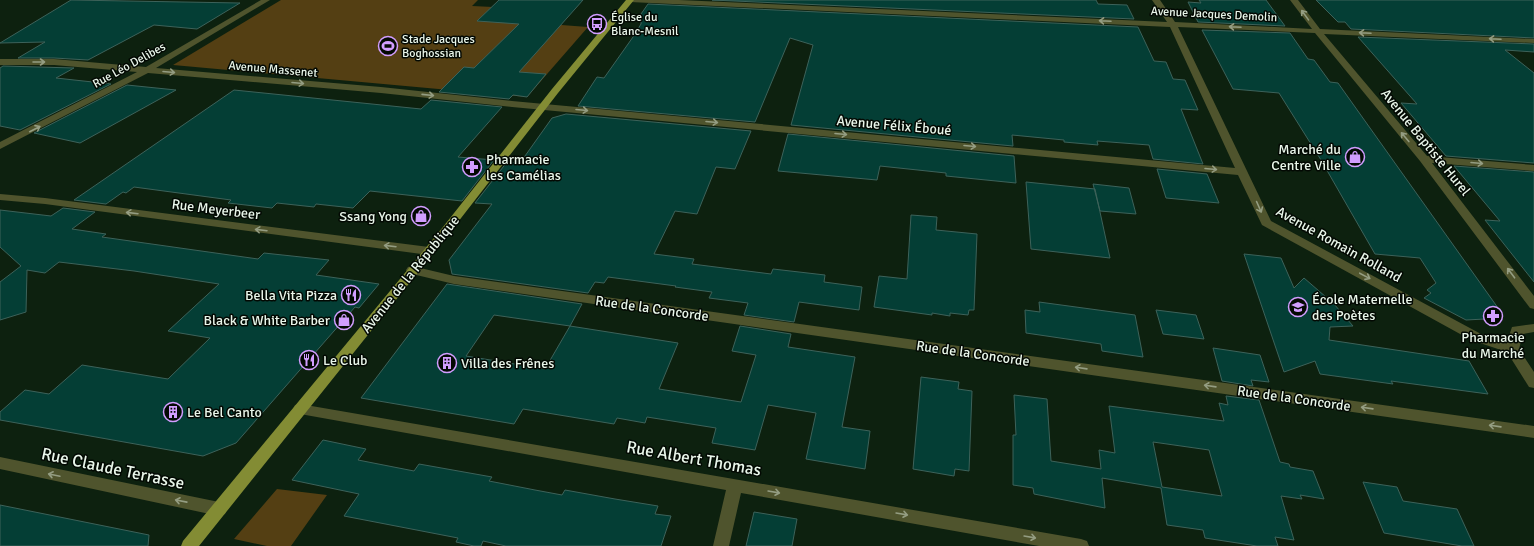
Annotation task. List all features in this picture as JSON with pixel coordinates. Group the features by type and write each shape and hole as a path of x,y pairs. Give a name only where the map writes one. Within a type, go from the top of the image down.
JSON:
{"main road":[{"name":"Avenue de la République","path":"189,546 630,0"}],"street":[{"name":"Rue Léo Delibes","path":"0,146 147,70 266,0"},
{"name":"Avenue Jacques Demolin","path":"630,0 1534,40"},
{"name":"Avenue Romain Rolland","path":"1156,0 1177,31 1266,223 1476,337 1512,349"},
{"name":"Avenue Baptiste Hurel","path":"1294,0 1316,31 1424,159 1534,305"},
{"name":"Avenue Massenet","path":"0,62 54,62 381,90 543,107"},
{"name":"Avenue Félix Éboué","path":"543,107 1243,172"},
{"path":"1424,159 1534,168"},
{"name":"Rue Meyerbeer","path":"0,197 44,201 428,251"},
{"name":"Rue de la Concorde","path":"412,270 447,279 1534,432"},
{"path":"1534,328 1517,330 1512,349 1534,383"},
{"name":"Rue Albert Thomas","path":"300,409 1081,546"},
{"name":"Rue Claude Terrasse","path":"0,463 219,509"},
{"path":"721,546 735,485"}],"shaded area":[{"name":"Stade Jacques Boghossian","path":"281,0 478,0 472,6 493,7 482,19 588,27 527,97 173,65"},
{"path":"277,489 327,495 291,546 267,546 234,539"}],"building":[{"path":"71,0 240,3 197,29 154,25 88,60 18,58 45,42 0,43"},
{"path":"499,0 583,0 519,72 546,74 527,97 513,95 509,99 439,92 464,67 474,68 519,24 477,21"},
{"path":"712,0 1096,0 1098,4 1127,5 1134,19"},
{"path":"1199,0 1266,0 1285,26 1198,22 1188,2 1201,3"},
{"path":"1316,0 1534,0 1534,38 1351,29 1345,22 1338,22"},
{"path":"648,4 1138,27 1154,61 1166,62 1173,79 1185,80 1198,110 1181,109 1203,164 1153,159 1149,145 1097,141 1098,145 1012,135 1013,146 791,125 813,45 790,38 755,122 578,106 597,77 604,78 633,37 641,24 641,14"},
{"path":"1202,30 1290,33 1308,59 1314,60 1330,82 1338,83 1503,315 1485,319 1466,320 1424,298 1431,293 1427,290 1436,283 1420,258 1375,254 1321,160 1279,93 1233,89"},
{"path":"1358,37 1534,44 1534,52 1505,50 1534,73 1534,163 1446,156 1401,103 1417,104"},
{"path":"3,66 74,68 56,78 111,84 20,130 0,126 0,68"},
{"path":"127,85 176,90 80,143 34,133"},
{"path":"234,90 421,109 431,100 502,107 458,157 494,160 462,201 370,191 353,208 316,204 314,207 277,203 272,208 228,203 231,200 134,187 126,193 123,192 106,204 74,200"},
{"path":"566,114 751,131 735,169 716,167 697,214 675,211 654,254 694,259 692,264 771,274 773,269 825,275 824,282 862,287 859,310 799,302 794,322 744,315 748,303 709,298 712,292 675,287 676,286 608,277 604,283 595,282 588,293 452,274 449,260 492,204 475,203 507,162 520,163 552,118"},
{"path":"788,134 1014,156 1016,183 946,176 946,173 880,166 877,180 778,171"},
{"path":"1454,166 1534,172 1534,282 1485,220 1500,221"},
{"path":"1157,169 1207,174 1219,203 1166,198"},
{"path":"1026,182 1095,189 1110,258 1031,249"},
{"path":"1093,184 1129,188 1136,214 1100,211"},
{"path":"63,208 95,212 72,229 106,234 102,237 258,259 264,253 329,260 316,275 379,284 359,308 355,307 236,443 203,456 0,420 0,412 25,390 49,394 82,365 168,379 210,338 168,331 219,284 134,271 59,262 45,273 27,270 26,312 0,320 0,282 21,266 0,247 0,210 51,216"},
{"path":"911,215 937,217 936,230 977,234 974,310 969,310 968,315 950,313 950,316 932,313 932,315 874,307 879,276 907,279"},
{"path":"1244,254 1281,258 1294,288 1304,278 1334,304 1353,326 1330,327 1329,340 1469,361 1488,394 1391,381 1393,384 1320,374 1315,361 1284,372"},
{"path":"447,284 582,304 570,326 678,343 659,389 741,402 756,355 732,351 740,326 791,334 788,347 855,357 842,427 870,431 865,469 806,459 816,413 768,405 755,450 712,443 716,428 647,417 645,423 617,418 614,424 523,409 514,424 361,398","holes":["494,315 570,326 545,369 466,356"]},
{"path":"1039,302 1135,315 1143,357 1102,351 1101,344 1026,333 1025,310 1040,312"},
{"path":"1156,310 1196,315 1204,339 1163,334"},
{"path":"1213,348 1260,355 1269,382 1251,380 1253,386 1222,381"},
{"path":"921,377 959,382 958,389 972,391 969,471 955,469 954,476 913,469"},
{"path":"1014,395 1047,399 1051,461 1101,469 1099,450 1115,453 1109,406 1224,421 1219,403 1228,405 1226,396 1259,400 1280,462 1289,464 1290,467 1313,471 1324,499 1300,495 1302,499 1281,496 1294,540 1275,537 1278,546 1257,546 1205,538 1203,530 1167,525 1161,488 1102,478 1105,508 1034,494 1033,488 1013,485 1013,435 1016,435","holes":["1153,442 1209,450 1222,496 1162,487"]},
{"path":"323,440 366,449 358,460 414,471 419,464 492,477 489,481 562,495 565,490 658,506 655,514 671,516 661,546 506,546 483,541 481,546 474,546 456,542 458,538 344,516 359,494 292,480"},
{"path":"1363,482 1397,487 1403,501 1457,509 1474,546 1462,546 1384,533"},
{"path":"0,505 149,535 148,546 0,546"},
{"path":"754,512 797,519 792,546 746,546"}],"place":[{"name":"Église du Blanc-Mesnil","path":"597,24"},
{"name":"Stade Jacques Boghossian","path":"388,46"},
{"name":"Marché du Centre Ville","path":"1355,157"},
{"name":"Pharmacie les Camélias","path":"472,167"},
{"name":"Ssang Yong","path":"421,216"},
{"name":"Bella Vita Pizza","path":"351,295"},
{"name":"École Maternelle des Poètes","path":"1298,307"},
{"name":"Pharmacie du Marché","path":"1493,316"},
{"name":"Black & White Barber","path":"344,320"},
{"name":"Le Club","path":"309,360"},
{"name":"Villa des Frênes","path":"447,363"},
{"name":"Le Bel Canto","path":"173,412"}]}
